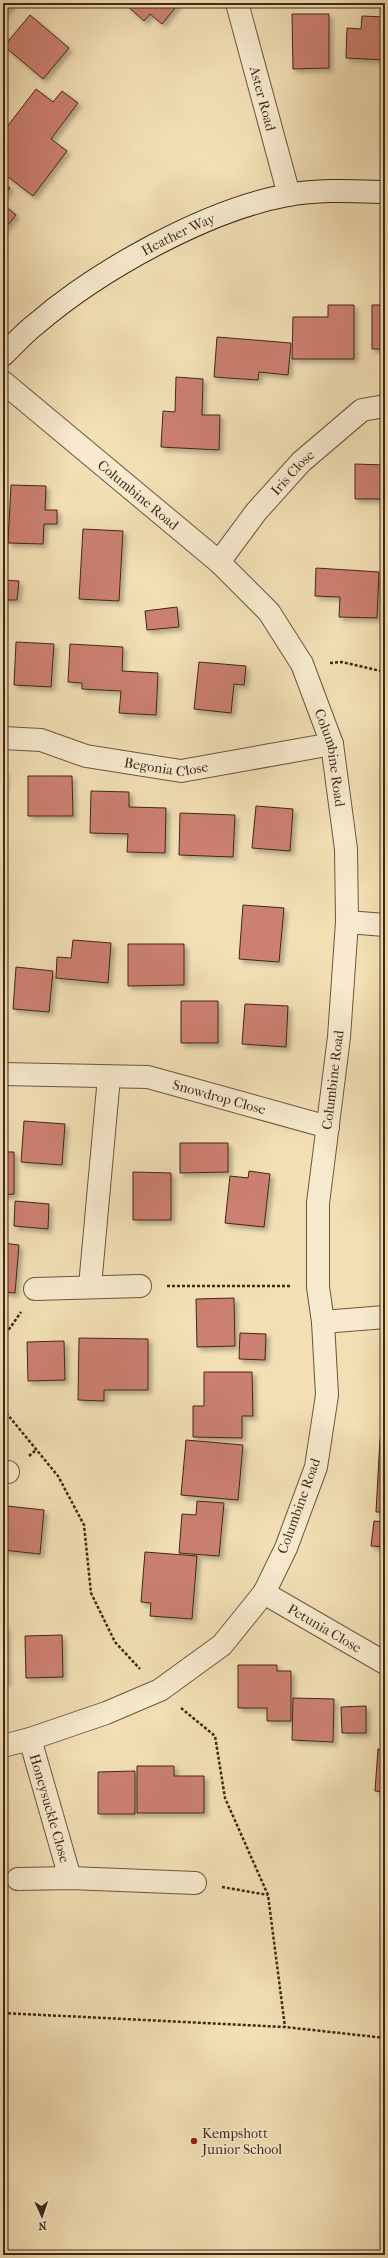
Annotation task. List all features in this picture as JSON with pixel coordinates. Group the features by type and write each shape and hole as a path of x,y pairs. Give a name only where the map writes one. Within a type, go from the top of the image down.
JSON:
{"street":[{"name":"Aster Road","path":"237,3 289,195"},
{"name":"Heather Way","path":"3,355 36,324 92,282 124,263 195,226 258,202 289,195 350,190 385,192"},
{"name":"Columbine Road","path":"3,382 219,562 269,612 302,664 332,744 346,849 347,922 339,1037 318,1202 318,1287 323,1322 327,1395 316,1467 286,1548 264,1593 222,1645 160,1690 106,1713 30,1739 3,1746"},
{"name":"Iris Close","path":"219,562 256,512 301,462 362,410 385,406"},
{"name":"Begonia Close","path":"3,738 41,740 86,756 181,771 332,744"},
{"path":"347,922 385,925"},
{"name":"Snowdrop Close","path":"3,1074 148,1077 328,1127"},
{"path":"90,1286 109,1077"},
{"path":"35,1290 90,1286 140,1286"},
{"path":"323,1322 385,1317"},
{"name":"Petunia Close","path":"264,1593 385,1663"},
{"name":"Honeysuckle Close","path":"30,1739 70,1878"},
{"name":"Honeysuckle Close","path":"18,1879 70,1878 196,1883"}],"path":[{"path":"302,664 342,662 385,672"},
{"path":"140,1286 318,1287"},
{"path":"3,1338 35,1290"},
{"path":"196,1883 268,1895"},
{"path":"3,2013 285,2028 385,2038"}],"building":[{"path":"3,3 12,3 3,16"},
{"path":"124,3 179,3 162,24 150,14 144,21"},
{"path":"292,14 329,14 329,68 293,69"},
{"path":"30,15 69,48 43,79 4,46"},
{"path":"362,16 385,17 385,60 346,58 347,28 361,29"},
{"path":"36,89 53,102 62,91 78,103 51,139 67,151 33,196 3,173 3,132"},
{"path":"3,182 10,188 3,198"},
{"path":"3,204 16,215 3,231"},
{"path":"328,305 354,305 354,359 292,359 293,317 328,317"},
{"path":"372,305 385,305 385,349 372,349"},
{"path":"217,337 291,343 288,375 259,372 258,380 214,377"},
{"path":"176,377 203,379 202,415 220,415 219,450 161,447 163,411 175,412"},
{"path":"355,464 385,465 385,499 355,499"},
{"path":"11,485 46,486 45,510 57,510 57,524 44,524 43,544 8,543"},
{"path":"83,529 123,531 119,601 79,599"},
{"path":"316,568 379,572 377,618 339,617 340,597 315,596"},
{"path":"3,580 19,581 17,600 3,600"},
{"path":"177,607 179,627 147,630 145,611"},
{"path":"16,642 54,644 51,687 14,685"},
{"path":"70,644 123,647 122,671 158,673 156,715 119,713 121,691 82,689 82,683 68,682"},
{"path":"199,662 246,666 244,685 234,684 231,713 194,709"},
{"path":"3,771 5,772 3,801"},
{"path":"28,776 72,776 73,816 28,816"},
{"path":"91,791 129,792 129,807 166,808 165,853 127,852 128,834 90,833"},
{"path":"256,806 293,809 290,851 252,848"},
{"path":"180,813 235,815 233,857 179,855"},
{"path":"243,905 284,908 279,962 239,959"},
{"path":"73,940 111,943 108,983 56,978 57,957 71,958"},
{"path":"128,944 184,944 184,985 128,986"},
{"path":"16,967 53,971 49,1012 13,1009"},
{"path":"181,1001 218,1001 218,1043 181,1043"},
{"path":"245,1004 288,1006 286,1047 242,1044"},
{"path":"24,1121 65,1124 62,1165 21,1162"},
{"path":"180,1143 228,1143 228,1172 180,1173"},
{"path":"3,1152 14,1152 14,1194 3,1195"},
{"path":"249,1171 270,1174 264,1227 225,1223 230,1176 248,1178"},
{"path":"133,1172 171,1173 171,1220 133,1220"},
{"path":"15,1201 49,1204 48,1229 14,1226"},
{"path":"3,1243 19,1245 15,1293 3,1292"},
{"path":"234,1298 235,1346 197,1347 196,1299"},
{"path":"240,1333 266,1334 265,1360 239,1359"},
{"path":"79,1338 148,1339 148,1390 104,1390 104,1401 78,1400"},
{"path":"64,1341 65,1380 28,1381 27,1342"},
{"path":"204,1372 252,1372 253,1416 242,1416 242,1438 193,1437 193,1406 204,1406"},
{"path":"380,1439 385,1439 385,1512 376,1512"},
{"path":"186,1440 243,1445 238,1500 181,1495"},
{"path":"197,1501 224,1503 219,1556 179,1553 182,1514 196,1515"},
{"path":"7,1506 44,1510 40,1554 3,1550"},
{"path":"374,1521 385,1522 385,1547 371,1546"},
{"path":"145,1552 197,1556 192,1619 150,1616 151,1603 141,1602"},
{"path":"3,1627 6,1627 7,1682 3,1683"},
{"path":"62,1635 63,1677 26,1678 25,1636"},
{"path":"238,1665 277,1665 277,1671 291,1671 291,1721 267,1721 267,1708 238,1708"},
{"path":"293,1698 334,1699 333,1742 292,1740"},
{"path":"366,1706 366,1733 342,1733 341,1707"},
{"path":"378,1749 385,1750 385,1792 375,1791"},
{"path":"137,1766 174,1766 174,1776 204,1776 204,1813 137,1813"},
{"path":"135,1771 135,1814 98,1814 98,1772"},
{"path":"383,1796 385,1796 385,1823 382,1823"}],"place":[{"name":"Kempshott Junior School","path":"194,2141"}]}
